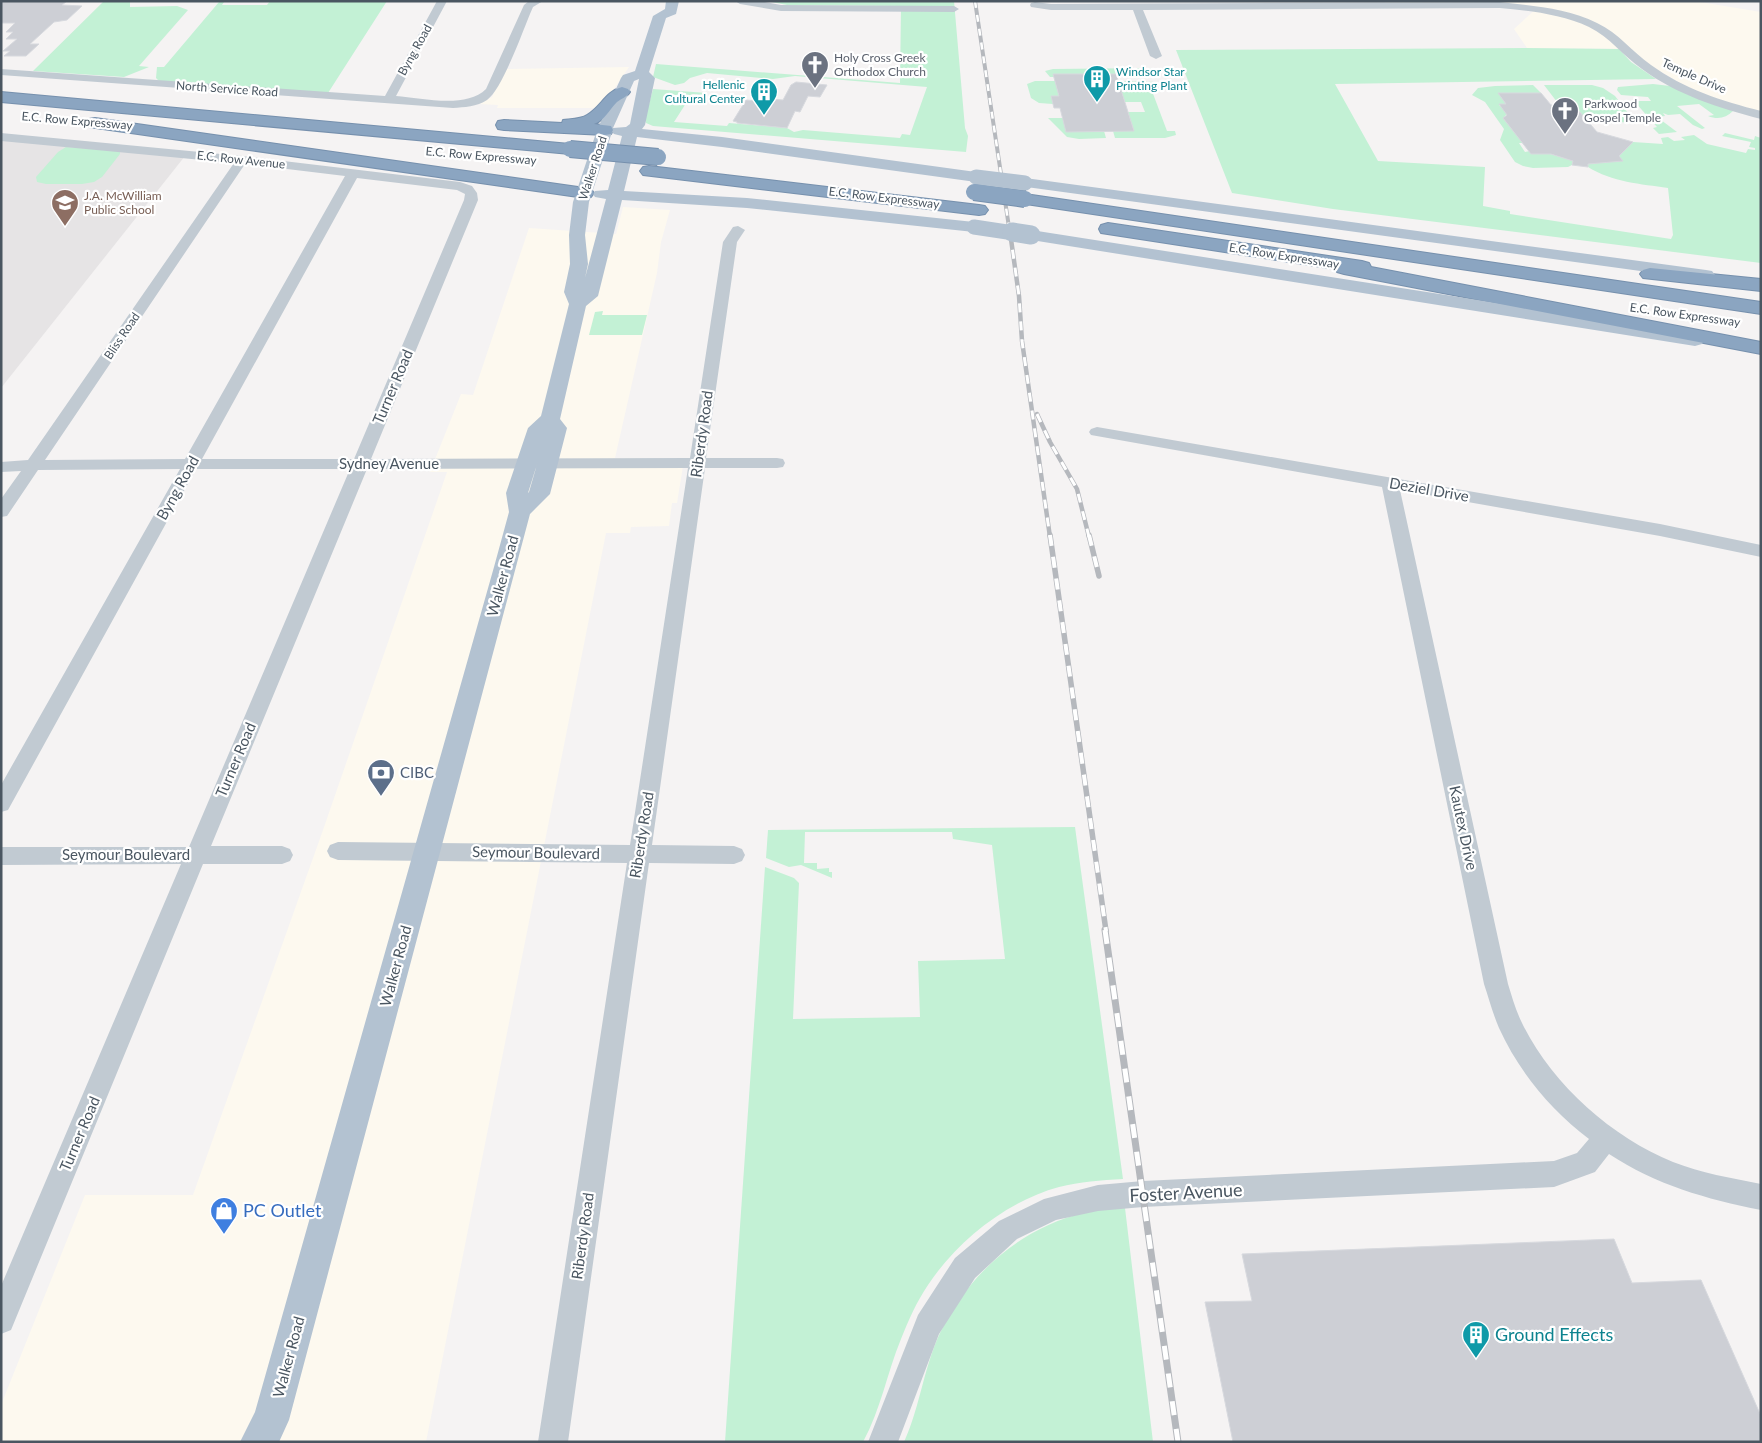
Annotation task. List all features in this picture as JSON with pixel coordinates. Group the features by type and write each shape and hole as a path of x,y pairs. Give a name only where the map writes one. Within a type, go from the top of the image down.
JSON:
{"highway":[{"path":"605,130 496,125 564,125 585,122 598,115 613,95 622,92"},
{"name":"E.C. Row Expressway","path":"1,98 58,102 654,164 765,168"},
{"path":"58,102 462,123"},
{"name":"E.C. Row Expressway","path":"569,156 81,121 585,192"},
{"name":"E.C. Row Expressway","path":"654,164 976,218 1025,210 1240,228 1406,256 1761,308"},
{"name":"E.C. Row Expressway","path":"861,178 975,184 1025,210 1081,225 1761,326"},
{"path":"1240,228 1506,260 1761,283"},
{"path":"1281,256 1761,349"}],"main road":[{"name":"Walker Road","path":"657,1 655,11 660,16"},
{"name":"Walker Road","path":"641,74 660,16 671,11 673,1"},
{"name":"Walker Road","path":"268,1435 520,512 539,494 537,463 557,428 550,419 578,304 573,292 579,264 577,235 581,202 605,130 628,78 641,74 648,78 637,125 631,132 589,296 578,304"},
{"path":"605,130 631,132 975,184"},
{"path":"585,192 976,218"},
{"path":"1025,210 1761,283"},
{"path":"1025,210 1761,349"}],"street":[{"name":"Byng Road","path":"388,100 442,1"},
{"path":"740,1 781,8 954,9"},
{"name":"North Service Road","path":"1,72 454,104 480,100 491,90 533,3"},
{"name":"Temple Drive","path":"1035,5 1051,7 1500,5 1531,8 1582,21 1605,31 1620,42 1634,59 1670,82 1720,103 1761,115"},
{"path":"1137,7 1156,56"},
{"name":"E.C. Row Avenue","path":"1,137 242,160 460,186 471,193 471,200"},
{"name":"Bliss Road","path":"1,512 242,160"},
{"name":"Byng Road","path":"1,804 354,172"},
{"name":"Turner Road","path":"1,1320 471,200"},
{"name":"Riberdy Road","path":"552,1442 730,242 738,230"},
{"name":"Deziel Drive","path":"1098,432 1660,530 1761,551"},
{"name":"Sydney Avenue","path":"1,467 191,464 777,463"},
{"name":"Kautex Drive","path":"1390,484 1496,984 1511,1026 1532,1062 1569,1107 1606,1138 1656,1168 1712,1188 1761,1197"},
{"name":"Seymour Boulevard","path":"338,852 734,855"},
{"name":"Seymour Boulevard","path":"1,856 282,855"},
{"name":"Foster Avenue","path":"883,1442 928,1325 965,1268 1008,1230 1053,1208 1098,1198 1143,1194 1554,1174 1586,1164 1606,1138"}],"shaded area":[{"path":"1384,1 1694,1 1761,12 1761,113 1687,87 1643,61 1632,49 1527,48 1514,29 1537,8 1386,4"},
{"path":"629,67 601,108 497,108 498,105 480,104 492,97 505,69"},
{"name":"J.A. McWilliam Public School","path":"1,139 185,156 1,388"},
{"path":"623,207 670,210 661,242 657,273 615,458 684,460 677,503 672,503 669,526 631,527 630,533 606,533 426,1442 1,1442 1,1405 85,1195 193,1195 323,830 447,472 430,472 461,394 473,395 529,228 616,234"}],"green space":[{"path":"104,1 130,1 130,7 177,6 188,10 139,66 149,67 124,77 33,71"},
{"path":"270,1 387,1 328,93 159,81 156,78 157,67 164,67 219,2 224,2 222,5 267,5"},
{"path":"767,1 954,1 965,128 968,136 966,152 653,126 646,123 645,119 653,89 707,93 707,95 692,94 674,122 727,126 729,123 787,128 794,132 803,130 900,138 902,134 910,135 927,87 795,76 773,79 707,73 675,85 653,77 656,64 900,83 901,6 787,5"},
{"path":"1619,49 1631,62 1656,79 1335,84 1378,161 1485,167 1483,206 1510,211 1510,214 1671,239 1673,235 1668,188 1637,184 1607,176 1588,167 1588,164 1619,156 1633,142 1663,144 1661,138 1668,137 1674,141 1685,140 1681,137 1694,135 1707,144 1746,153 1748,149 1755,150 1755,148 1749,147 1751,142 1722,136 1725,133 1754,140 1755,136 1761,138 1761,263 1333,209 1232,193 1176,50"},
{"path":"1053,69 1153,69 1153,74 1144,76 1054,74 1054,77 1050,77 1045,71"},
{"path":"1035,81 1055,81 1059,96 1052,96 1053,104 1039,103 1031,98 1027,84"},
{"path":"1118,81 1158,82 1149,83 1167,131 1175,131 1176,135 1165,138 1115,138 1113,131 1134,131 1128,112 1145,112 1141,102 1125,102"},
{"path":"1653,84 1670,86 1733,111 1725,117 1715,118 1708,116 1714,115 1699,104 1677,106 1705,128 1702,129 1693,125 1680,114 1668,115 1663,113 1665,116 1657,117 1677,132 1659,134 1653,128 1657,127 1634,101 1651,101 1648,97 1621,95 1617,90 1618,87"},
{"path":"1533,85 1541,93 1498,93 1506,104 1499,105 1511,115 1506,115 1503,118 1523,143 1519,143 1525,152 1530,151 1532,154 1547,153 1573,161 1572,165 1568,167 1533,168 1515,162 1500,140 1504,129 1485,102 1472,95 1478,88"},
{"path":"1544,85 1592,85 1603,88 1615,96 1635,122 1589,123 1579,111 1564,111"},
{"path":"1048,118 1063,118 1104,131 1106,138 1079,139 1067,137"},
{"path":"66,147 120,151 120,154 102,177 94,182 46,184 37,182 36,177 58,152"},
{"path":"603,311 602,315 647,315 642,335 589,335 595,312"},
{"path":"1075,827 1123,1179 1075,1184 1040,1193 1002,1213 968,1238 953,1253 928,1285 913,1311 896,1352 875,1417 863,1442 725,1442 765,867 794,878 799,883 793,1019 920,1017 918,961 1005,959 992,845 953,839 952,832 805,832 804,863 817,863 817,869 829,868 829,872 832,872 832,878 801,865 789,867 766,858 768,830"},
{"path":"1125,1208 1153,1442 904,1442 915,1413 931,1355 943,1327 955,1307 984,1270 1001,1255 1039,1229 1083,1213"}],"building":[{"path":"1,1 67,1 62,5 82,6 67,20 54,22 30,44 39,44 26,56 4,56 10,51 3,51 17,39 6,39 13,32 6,32 15,23 1,23"},
{"name":"Windsor Star Printing Plant","path":"1053,74 1116,74 1134,131 1066,132 1060,108 1054,108 1051,96 1059,96"},
{"name":"Hellenic Cultural Center","path":"796,82 827,85 820,97 808,96 800,112 795,111 787,128 733,121 746,100 769,102 770,99 783,100 791,85"},
{"name":"Parkwood Gospel Temple","path":"1498,93 1541,93 1551,105 1559,105 1564,111 1579,111 1597,132 1633,142 1619,156 1623,161 1588,164 1588,167 1572,165 1573,161 1551,154 1531,154 1503,118 1507,115 1499,104 1506,104"},
{"name":"Ground Effects","path":"1614,1239 1632,1283 1701,1280 1761,1416 1761,1442 1233,1442 1205,1302 1252,1301 1242,1254"}],"railway":[{"path":"975,1 1010,234"},
{"path":"1010,232 1019,296 1022,341 1050,537"},
{"path":"1037,414 1050,442 1077,489 1089,537"},
{"path":"1050,535 1106,931"},
{"path":"1089,535 1099,576"},
{"path":"1105,930 1178,1442"}],"place":[{"name":"Holy Cross Greek Orthodox Church","path":"815,89"},
{"name":"Windsor Star Printing Plant","path":"1097,103"},
{"name":"Hellenic Cultural Center","path":"764,116"},
{"name":"Parkwood Gospel Temple","path":"1565,135"},
{"name":"J.A. McWilliam Public School","path":"65,227"},
{"name":"CIBC","path":"381,797"},
{"name":"PC Outlet","path":"224,1235"},
{"name":"Ground Effects","path":"1476,1359"}]}
